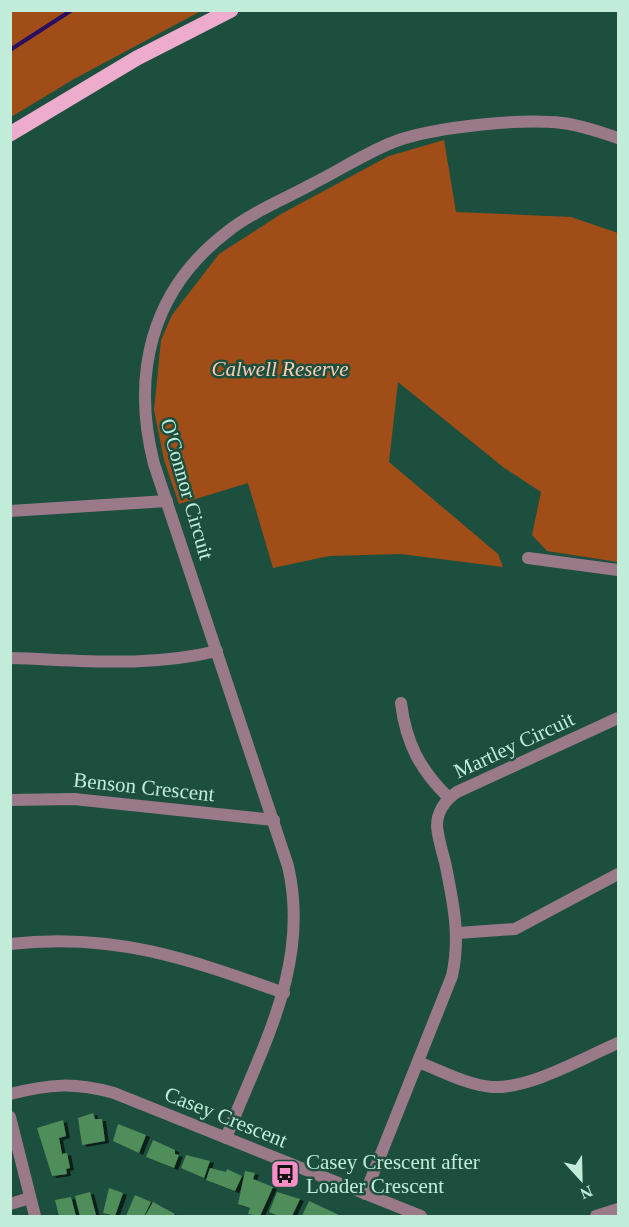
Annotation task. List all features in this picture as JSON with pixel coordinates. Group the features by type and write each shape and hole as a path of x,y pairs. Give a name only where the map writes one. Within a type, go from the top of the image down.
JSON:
{"main road":[{"path":"10,134 136,58 231,10"}],"street":[{"name":"O'Connor Circuit","path":"226,1138 284,993 294,946 296,914 288,866 274,820 146,432 143,400 146,368 153,336 176,287 202,253 227,232 388,144 425,133 534,121 563,123 618,138"},
{"path":"10,511 167,501"},
{"path":"528,558 618,570"},
{"path":"10,657 143,663 180,659 217,651"},
{"path":"401,703 404,730 414,756 429,779 449,798"},
{"name":"Martley Circuit","path":"365,1194 452,976 458,933 437,826 440,810 449,798 618,718"},
{"name":"Benson Crescent","path":"10,800 74,799 274,820"},
{"path":"458,933 515,929 618,874"},
{"path":"10,944 75,940 121,944 189,959 284,993"},
{"path":"418,1062 474,1084 493,1087 512,1086 618,1043"},
{"name":"Casey Crescent","path":"10,1094 48,1085 88,1086 114,1093 421,1216"},
{"path":"10,1117 35,1216"},
{"path":"10,1204 30,1198"},
{"path":"596,1216 618,1209"}],"green space":[{"path":"11,10 201,11 74,79 11,117"},
{"name":"Calwell Reserve","path":"444,140 456,212 571,217 618,233 618,562 547,551 532,535 541,492 503,467 398,382 389,462 498,554 503,567 401,554 329,556 273,568 248,483 179,504 164,460 154,410 161,340 172,315 219,254 281,214 389,156"}],"building":[{"path":"93,1113 95,1119 102,1119 105,1141 82,1145 78,1118"},
{"path":"63,1120 66,1136 59,1138 62,1154 67,1153 70,1168 66,1169 67,1174 52,1176 37,1128"},
{"path":"118,1124 146,1135 139,1153 113,1141"},
{"path":"153,1140 175,1150 175,1154 179,1155 174,1168 146,1157"},
{"path":"186,1155 210,1161 204,1178 181,1168"},
{"path":"210,1168 226,1172 227,1169 242,1176 235,1191 206,1180"},
{"path":"245,1171 255,1173 253,1179 273,1187 260,1216 248,1214 250,1208 238,1204"},
{"path":"109,1188 123,1193 115,1216 103,1213"},
{"path":"90,1192 96,1215 80,1216 75,1196"},
{"path":"277,1192 300,1199 292,1216 279,1216 269,1212"},
{"path":"135,1195 151,1202 144,1216 126,1216"},
{"path":"71,1197 76,1216 59,1216 55,1200"},
{"path":"309,1201 339,1215 302,1216"},
{"path":"153,1202 175,1214 173,1216 145,1216"}],"waterway":[{"path":"10,50 72,10"}],"place":[{"name":"Casey Crescent after Loader Crescent","path":"285,1174"}]}
